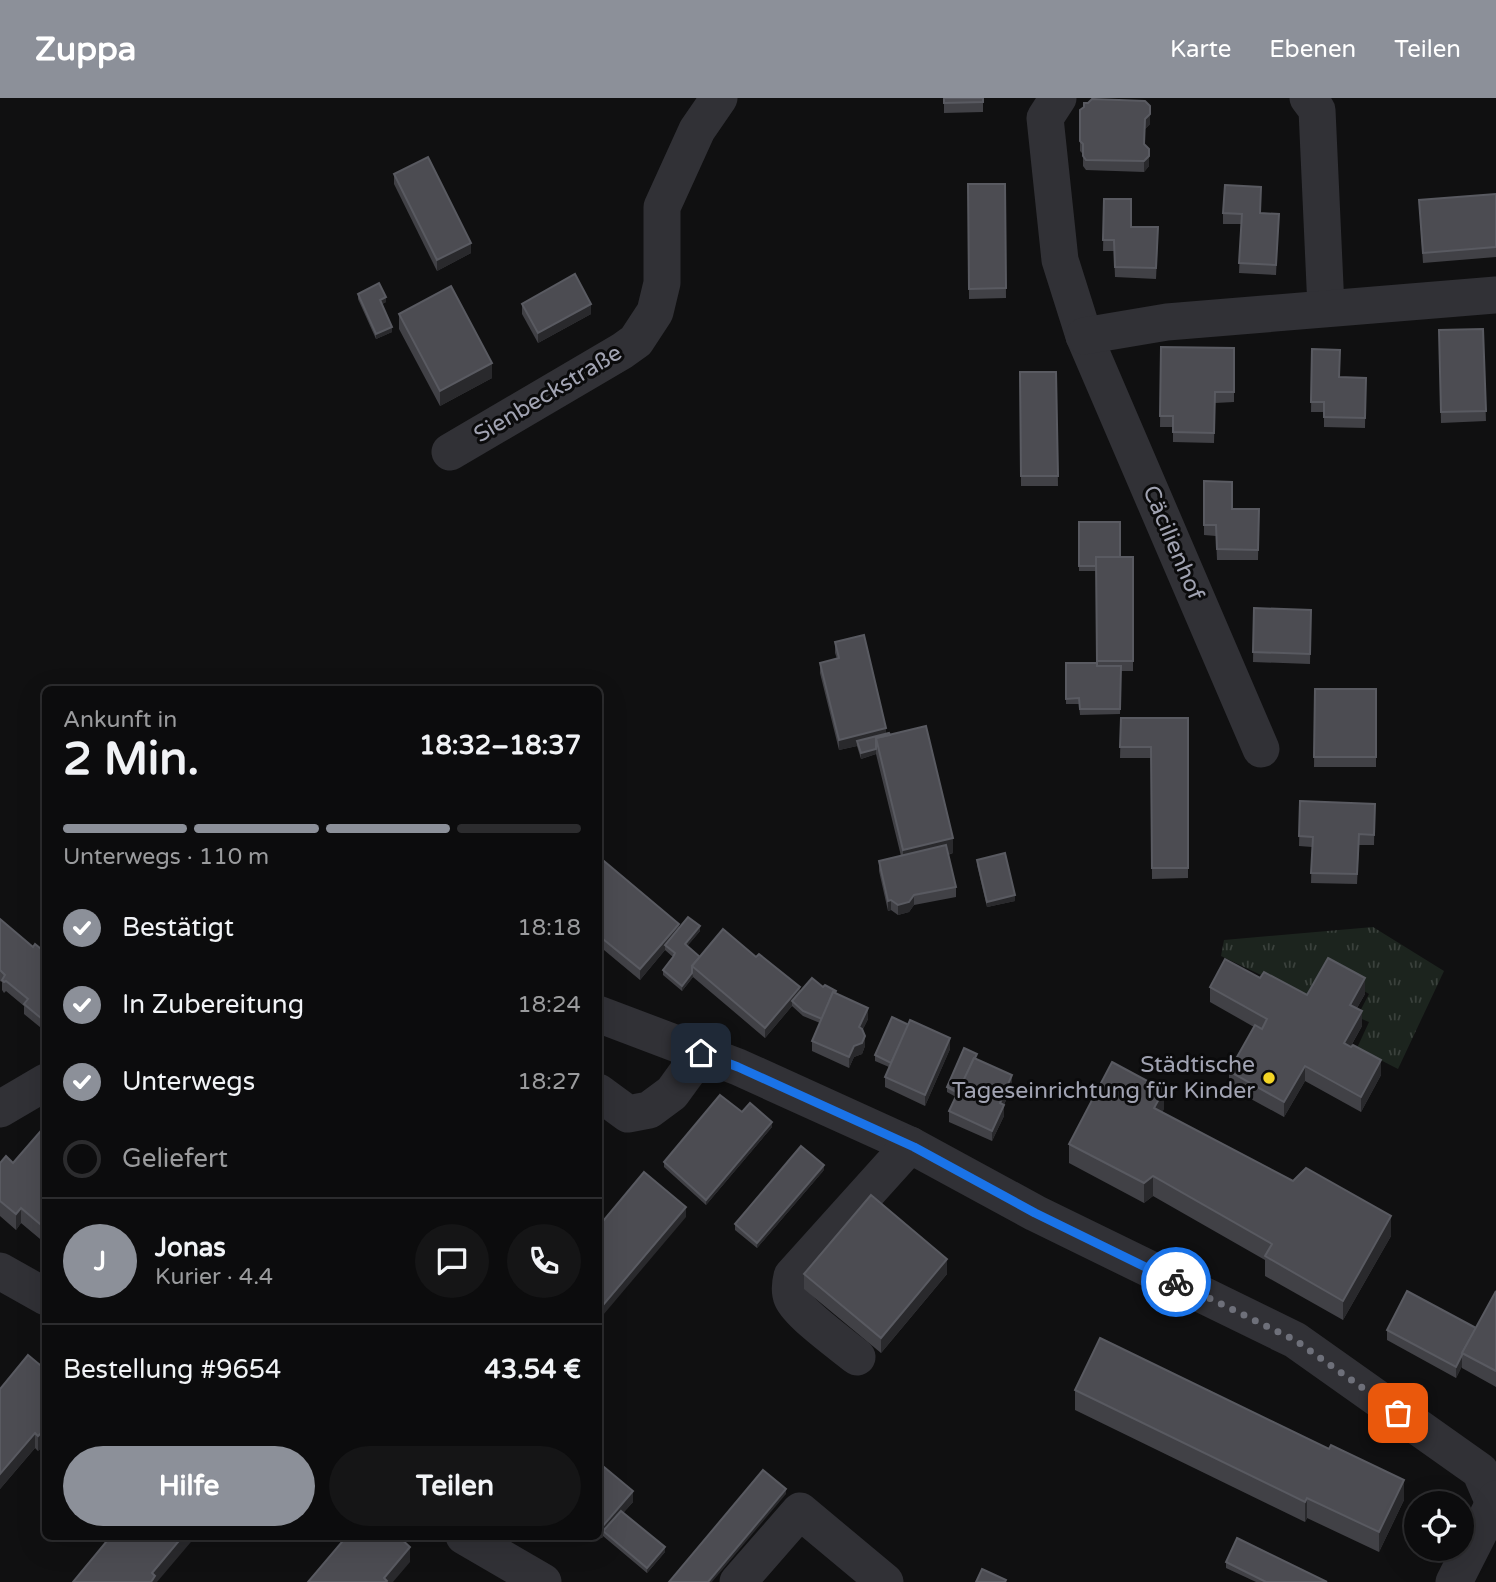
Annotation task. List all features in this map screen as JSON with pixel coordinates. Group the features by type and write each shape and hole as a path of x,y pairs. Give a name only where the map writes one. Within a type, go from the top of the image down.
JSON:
{"street":[{"name":"Sienbeckstraße","path":"450,452 636,341 655,312 663,283 662,207 697,130 719,98"},
{"name":"Cäcilienhof","path":"1058,98 1045,118 1060,260 1084,336 1261,749"},
{"path":"1308,98 1317,110 1326,308"},
{"path":"1084,336 1167,322 1496,295"},
{"path":"602,1016 738,1067 910,1145 1035,1213 1295,1340 1480,1471 1495,1504 1454,1582"},
{"path":"602,1095 628,1114 649,1110 672,1093 701,1053"},
{"path":"0,1109 42,1084"},
{"path":"857,1357 798,1309 791,1296 792,1276 910,1145"},
{"path":"0,1271 42,1295"},
{"path":"738,1582 800,1511 885,1582"},
{"path":"471,1540 543,1582"}],"green space":[{"path":"1373,927 1444,971 1398,1069 1357,1048 1369,1022 1357,1017 1369,994 1327,969 1305,996 1221,956 1224,940"}],"building":[{"path":"944,98 983,98 983,102 944,103"},
{"path":"1092,99 1145,101 1150,106 1150,114 1145,119 1144,144 1149,149 1149,156 1144,161 1086,160 1080,141 1080,110 1084,103"},
{"path":"428,157 471,243 437,260 394,174"},
{"path":"968,184 1005,184 1006,288 969,289"},
{"path":"1225,185 1261,187 1260,213 1279,214 1276,265 1239,263 1242,214 1223,213"},
{"path":"1496,194 1496,247 1423,253 1419,200"},
{"path":"1104,199 1131,199 1131,227 1158,227 1156,268 1115,267 1114,240 1103,240"},
{"path":"575,274 591,304 538,333 522,304"},
{"path":"379,283 386,297 380,300 392,327 376,334 358,294"},
{"path":"451,286 492,363 440,391 399,314"},
{"path":"1483,329 1486,411 1441,412 1439,330"},
{"path":"1161,347 1234,348 1234,392 1215,392 1214,433 1173,432 1173,416 1160,416"},
{"path":"1312,349 1340,350 1339,377 1366,378 1365,418 1324,417 1324,402 1311,402"},
{"path":"1020,372 1056,372 1058,476 1021,476"},
{"path":"1204,481 1232,482 1232,509 1259,509 1258,550 1217,549 1216,525 1204,525"},
{"path":"1079,522 1120,522 1120,557 1096,557 1096,566 1079,566"},
{"path":"1096,557 1133,557 1133,661 1097,661"},
{"path":"1254,608 1311,610 1310,654 1253,652"},
{"path":"864,635 886,728 839,740 820,663 839,658 835,642"},
{"path":"1066,663 1121,666 1120,709 1080,709 1079,698 1066,699"},
{"path":"1315,689 1376,689 1376,757 1314,757"},
{"path":"1121,718 1188,718 1188,868 1152,868 1151,747 1120,747"},
{"path":"926,726 953,838 903,850 876,738"},
{"path":"889,733 890,735 876,738 876,749 861,753 857,741"},
{"path":"1300,801 1375,804 1374,835 1359,834 1357,874 1311,873 1313,837 1299,836"},
{"path":"946,845 956,887 914,895 909,902 898,905 888,901 879,861"},
{"path":"1005,853 1015,895 987,902 977,860"},
{"path":"602,859 679,924 640,969 602,938"},
{"path":"688,917 700,926 685,944 700,957 682,986 663,970 675,953 665,945"},
{"path":"0,919 33,947 35,944 42,950 42,1019 24,1004 28,999 2,980 5,975 0,970"},
{"path":"723,929 756,957 759,954 800,987 765,1028 692,966"},
{"path":"1328,958 1365,978 1350,1005 1362,1011 1344,1043 1381,1060 1361,1097 1305,1066 1284,1102 1229,1071 1255,1025 1262,1029 1267,1019 1210,987 1225,959 1260,978 1264,972 1307,995"},
{"path":"812,978 823,987 825,985 836,991 833,992 822,1019 803,1011 792,1001"},
{"path":"833,992 868,1008 859,1027 865,1036 862,1043 854,1046 849,1057 812,1041"},
{"path":"892,1017 909,1025 891,1063 875,1055"},
{"path":"910,1020 950,1038 925,1095 885,1077"},
{"path":"964,1048 977,1054 958,1093 947,1087"},
{"path":"974,1058 1012,1075 1000,1103 1004,1105 992,1131 949,1111"},
{"path":"1112,1062 1164,1090 1154,1108 1293,1181 1306,1168 1391,1216 1343,1301 1265,1256 1272,1244 1153,1176 1144,1183 1069,1144"},
{"path":"720,1095 742,1112 750,1103 772,1122 706,1200 664,1162"},
{"path":"42,1130 42,1226 21,1208 16,1214 0,1201 0,1163 6,1156 13,1163"},
{"path":"801,1146 824,1165 757,1243 735,1224"},
{"path":"644,1172 686,1207 602,1306 602,1222"},
{"path":"871,1195 947,1259 881,1338 804,1274"},
{"path":"1407,1291 1476,1328 1456,1367 1387,1330"},
{"path":"1496,1291 1496,1371 1462,1353"},
{"path":"1100,1338 1329,1449 1331,1445 1404,1480 1379,1532 1307,1498 1305,1502 1075,1390"},
{"path":"28,1355 42,1367 42,1432 38,1436 35,1433 0,1474 0,1389"},
{"path":"602,1465 633,1491 602,1527"},
{"path":"763,1470 786,1489 708,1582 669,1582"},
{"path":"621,1511 665,1547 647,1568 603,1531"},
{"path":"1237,1538 1327,1582 1266,1582 1226,1562"},
{"path":"108,1540 180,1540 152,1573 155,1576 151,1582 73,1582"},
{"path":"344,1540 402,1540 410,1547 384,1578 386,1582 308,1582"},
{"path":"982,1569 1006,1580 1005,1582 976,1582"}],"way so far":[{"path":"1176,1282 1295,1340 1398,1413"}],"place":[{"name":"Städtische Tageseinrichtung für Kinder","path":"1269,1078"}],"route":[{"path":"701,1053 738,1067 914,1147 1035,1213 1176,1282"}]}
